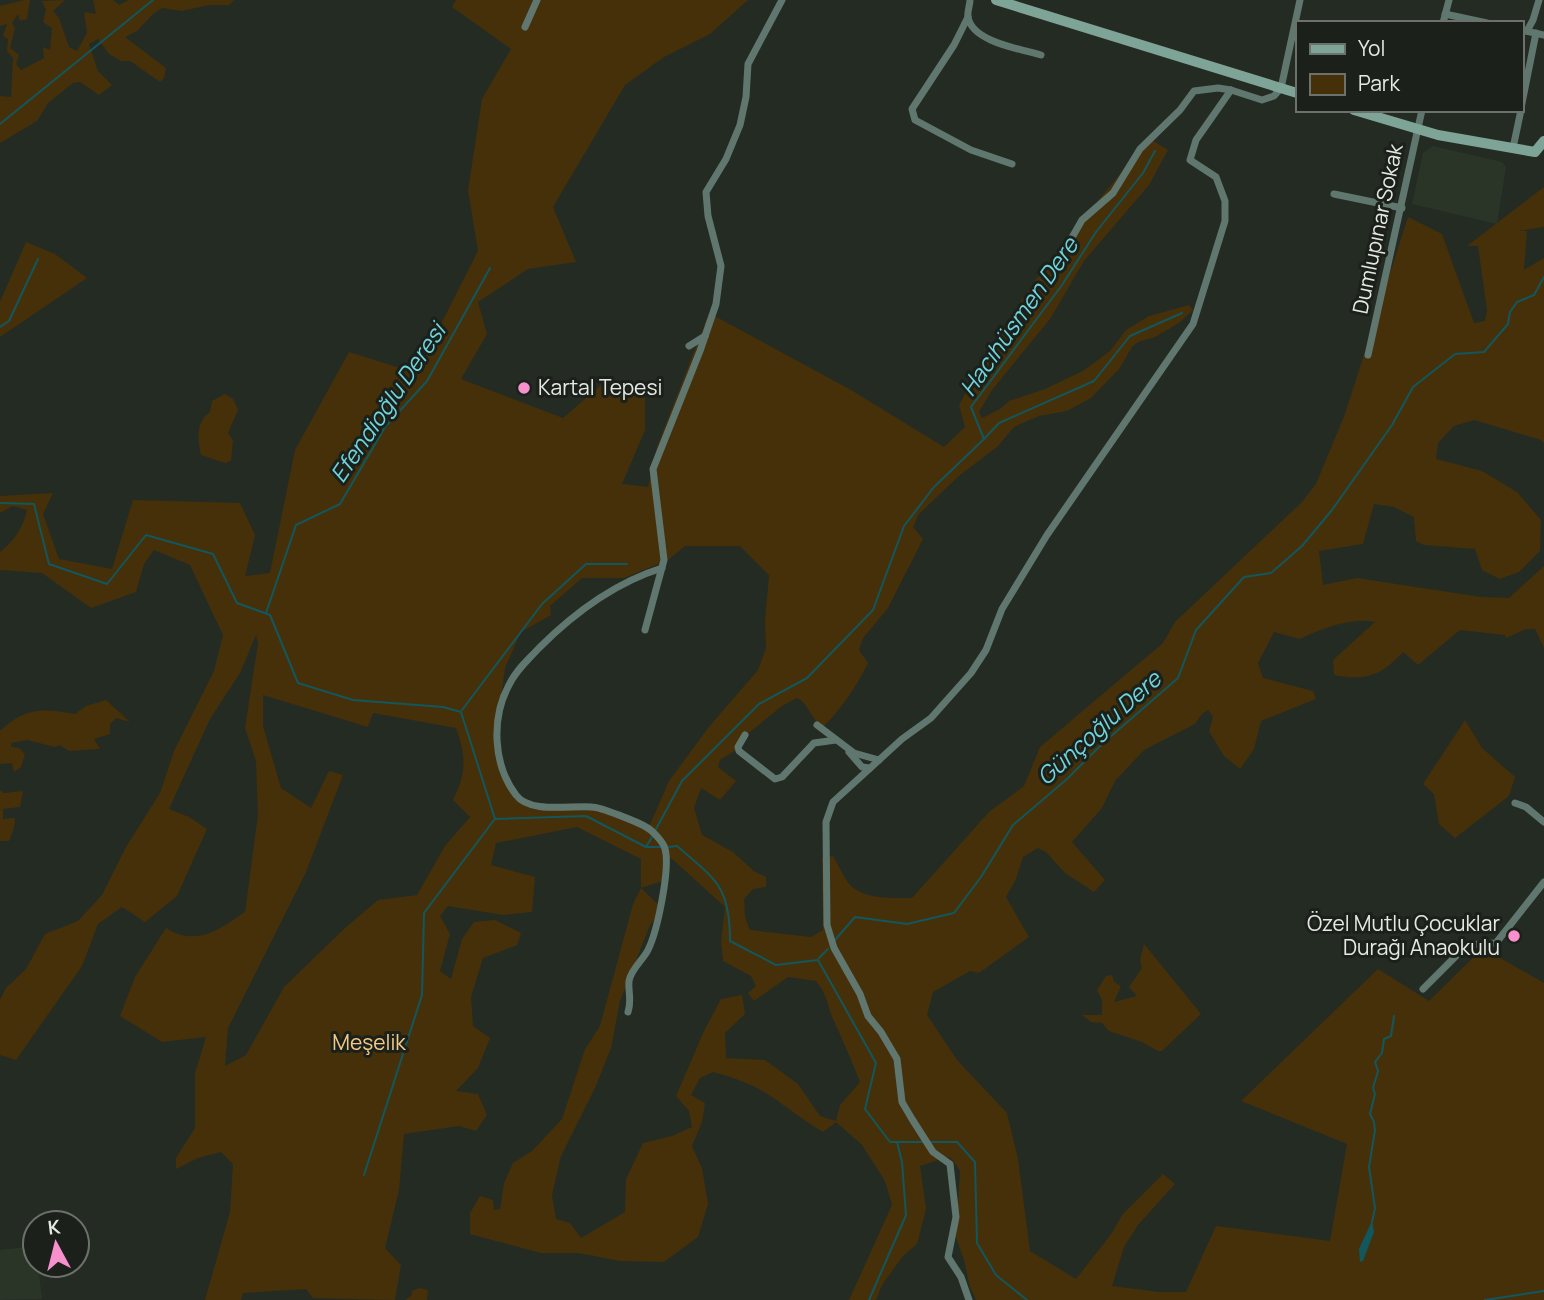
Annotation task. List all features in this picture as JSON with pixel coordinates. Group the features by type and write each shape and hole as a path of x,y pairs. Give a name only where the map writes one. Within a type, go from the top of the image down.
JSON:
{"street":[{"path":"525,27 537,0"},
{"path":"645,630 664,560 653,469 716,304 721,266 708,216 706,192 726,159 740,125 746,97 748,64 782,0"},
{"path":"970,0 968,17 954,45 912,109 915,120 971,150 1012,164"},
{"path":"996,0 1296,93"},
{"path":"1058,262 1082,220 1113,193 1140,149 1180,110 1194,91 1218,88 1262,100 1269,99 1281,88 1300,0"},
{"path":"1449,0 1444,18 1470,21"},
{"path":"1523,101 1540,34 1524,30 1533,20 1539,0"},
{"path":"968,17 972,28 981,36 1041,55"},
{"path":"969,1300 961,1277 948,1257 956,1217 950,1164 933,1152 902,1101 897,1059 881,1032 867,1016 860,995 834,948 827,925 826,822 833,802 902,739 931,718 971,673 986,650 1002,608 1047,535 1193,324 1225,221 1225,201 1216,177 1190,159 1196,140 1231,90"},
{"path":"1360,112 1417,130 1535,152 1544,141"},
{"name":"Dumlupınar Sokak","path":"1368,355 1422,112"},
{"path":"1513,148 1520,112"},
{"path":"1335,194 1402,208"},
{"path":"689,346 705,335"},
{"path":"628,1012 631,1003 629,980 649,949 665,892 665,847 649,828 595,807 546,807 517,798 504,775 496,744 500,705 508,685 519,669 562,626 598,599 643,574 662,568"},
{"path":"817,725 844,747 862,767 870,768"},
{"path":"745,735 738,747 739,751 775,779 782,777 814,743 836,740"},
{"path":"844,747 879,760"},
{"path":"859,754 870,768"},
{"path":"1515,803 1527,807 1544,822"},
{"path":"1423,989 1467,945 1496,943 1544,882"}],"shaded area":[{"path":"1433,146 1502,162 1506,167 1497,224 1412,204 1423,153"},
{"path":"21,1248 21,1279 40,1279 42,1299 0,1300 0,1250"}],"green space":[{"path":"30,0 27,19 20,21 18,14 12,23 15,28 10,48 19,55 16,64 21,70 44,58 43,47 50,50 52,28 43,22 46,10 42,1 65,0 53,11 59,18 69,47 77,51 87,33 84,12 96,14 93,0 113,0 119,5 129,0 234,0 229,5 209,5 182,11 162,8 137,31 125,37 166,68 164,78 160,82 130,61 121,61 109,54 98,39 89,44 98,71 112,85 99,95 80,82 73,83 48,103 37,121 0,143 0,96 11,97 13,58 7,51 8,39 3,36 7,24 0,26 0,6"},
{"name":"Meşelik","path":"456,0 748,0 710,34 664,57 625,85 553,207 576,262 528,269 478,302 487,334 461,379 563,418 609,378 645,398 645,430 622,484 648,487 657,447 709,313 851,390 944,447 965,427 959,405 1016,309 1054,255 1147,137 1168,150 1149,185 1084,261 1050,319 992,390 979,412 982,418 1009,401 1045,389 1083,371 1110,351 1126,330 1149,316 1189,305 1193,310 1179,323 1132,347 1119,369 1091,398 1067,411 1039,416 1014,427 997,447 960,475 919,514 913,527 923,539 888,608 863,638 859,650 868,663 836,713 823,727 797,698 782,706 750,732 739,748 720,760 718,767 736,781 720,800 701,788 694,808 702,835 733,852 755,872 766,877 766,887 753,889 744,899 745,917 750,930 811,937 823,930 822,858 833,856 847,881 860,892 877,897 912,898 989,812 1024,786 1040,747 1163,643 1175,622 1302,502 1316,484 1345,414 1408,217 1442,234 1474,323 1485,321 1487,310 1478,246 1467,246 1544,187 1544,227 1518,231 1527,231 1524,270 1544,258 1544,443 1474,420 1454,426 1438,443 1436,459 1482,471 1517,492 1541,520 1540,551 1519,572 1500,579 1482,570 1475,549 1424,545 1416,541 1414,517 1394,507 1374,504 1363,544 1319,551 1323,585 1357,578 1481,597 1509,598 1544,566 1544,648 1535,629 1526,629 1506,638 1505,635 1460,630 1418,665 1403,652 1380,671 1364,677 1355,677 1334,675 1333,660 1375,622 1346,623 1300,639 1274,632 1258,663 1263,678 1313,691 1316,699 1261,721 1254,749 1240,769 1224,756 1209,731 1213,717 1208,710 1195,724 1144,750 1115,781 1102,808 1072,842 1105,880 1094,892 1065,873 1046,852 1038,848 1023,857 1016,879 1006,897 1029,937 979,973 970,971 933,992 927,1015 957,1060 1007,1113 1018,1159 1030,1251 1076,1279 1112,1233 1122,1215 1163,1174 1175,1184 1138,1225 1124,1247 1112,1286 1159,1292 1186,1292 1216,1226 1330,1241 1347,1144 1241,1101 1378,969 1429,1001 1483,948 1544,983 1544,1300 976,1300 956,1237 960,1171 952,1159 947,1157 920,1166 926,1209 917,1244 903,1256 882,1285 876,1300 849,1300 892,1205 885,1181 862,1145 836,1122 823,1132 762,1091 713,1072 700,1078 691,1095 705,1103 702,1122 692,1146 702,1168 708,1204 698,1237 664,1262 620,1261 579,1253 541,1253 470,1234 470,1213 480,1196 493,1200 494,1210 500,1209 504,1183 513,1163 532,1151 562,1119 585,1049 600,1026 633,904 641,888 641,859 577,827 496,843 491,865 535,877 532,912 503,915 448,906 440,916 450,934 440,971 451,979 462,939 474,922 495,920 521,933 517,945 483,958 471,997 473,1026 490,1038 478,1068 456,1091 478,1094 487,1115 476,1131 459,1126 404,1134 399,1190 385,1248 401,1265 395,1300 313,1298 306,1289 243,1293 241,1300 205,1300 230,1212 233,1164 221,1152 198,1158 176,1169 176,1158 195,1128 195,1073 206,1037 162,1042 120,1016 135,977 166,928 187,936 207,934 245,912 258,815 256,761 245,728 258,643 256,635 240,673 210,719 169,809 189,817 207,829 177,896 145,922 122,907 98,924 82,966 16,1060 0,1055 0,1000 6,988 26,969 45,934 78,921 102,895 126,847 160,793 174,751 214,671 223,635 190,565 154,550 144,564 136,592 91,608 42,573 0,570 0,552 17,534 27,510 13,506 0,513 0,496 53,493 43,514 59,559 112,569 133,500 240,503 255,535 245,576 270,573 295,450 349,352 416,373 478,251 468,190 482,99 511,49 452,7","holes":["685,546 740,546 769,575 766,648 758,670 708,728 669,781 649,827 595,807 527,803 504,775 496,744 505,668 521,632 551,615 550,606 582,578 624,578 668,560","263,695 368,727 373,713 456,728 462,747 463,772 453,800 470,817 445,846 417,895 378,900 345,928 284,987 246,1055 225,1066 228,1028 306,872 343,775 329,771 311,808 281,788 263,726","671,858 725,907 721,942 723,961 751,976 756,986 748,993 754,1001 788,977 816,981 825,996 860,1082 840,1105 836,1121 820,1116 798,1084 765,1060 726,1058 725,1033 745,1014 742,995 721,999 676,1096 689,1111 692,1127 672,1136 643,1143 626,1179 625,1212 581,1238 570,1223 556,1219 552,1195 561,1156 595,1088 611,1048 620,1001 650,925 663,909 641,888 665,880 665,859"]},
{"path":"26,242 55,254 87,278 0,337 0,302"},
{"path":"225,394 233,399 238,410 228,433 233,440 231,461 225,463 201,455 199,437 200,426 210,412 212,401"},
{"path":"106,700 130,722 116,718 110,724 110,734 94,739 100,749 69,751 59,745 55,747 27,740 11,743 11,747 19,748 25,754 21,767 14,772 12,763 0,764 0,731 18,717 44,710 75,714 86,706"},
{"path":"1465,720 1482,748 1515,777 1509,796 1455,838 1439,824 1434,794 1423,784"},
{"path":"0,790 4,793 23,791 20,807 3,809 3,819 15,818 9,841 0,841"},
{"path":"1144,944 1201,1014 1162,1051 1109,1031 1102,1023 1091,1022 1082,1015 1102,1015 1102,1000 1097,990 1106,976 1112,975 1114,982 1121,986 1114,1002 1137,996 1129,987 1142,968 1140,960"},
{"path":"419,1288 428,1290 427,1300 405,1300 411,1296 412,1291"}],"water":[{"path":"1372,1221 1374,1232 1363,1261 1360,1262 1359,1249"}],"waterway":[{"path":"0,124 153,0"},
{"name":"Hacıhüsmen Dere","path":"656,829 682,781 759,704 807,678 873,610 904,526 934,487 984,439 971,407 1062,285 1096,232 1143,173 1155,151"},
{"path":"0,327 9,321 38,259"},
{"name":"Efendioğlu Deresi","path":"266,613 296,525 340,504 385,427 427,381 490,268"},
{"name":"Günçoğlu Dere","path":"835,940 855,917 907,924 954,913 981,877 1013,825 1178,678 1196,630 1244,577 1271,573 1302,546 1332,510 1392,425 1413,387 1455,354 1484,352 1508,324 1510,312 1517,302 1534,295 1544,277"},
{"path":"984,439 999,423 1094,381 1130,336 1182,313"},
{"path":"0,503 34,504 49,564 107,584 146,535 213,554 237,603 270,615 298,683 353,700 443,707 461,712 495,819 586,816 646,847 663,847"},
{"path":"462,710 542,604 586,564 627,564"},
{"path":"364,1175 422,995 424,913 494,820"},
{"name":"Hacıhüsmen Dere","path":"646,847 652,837"},
{"path":"668,847 677,846 702,867 718,886 727,908 730,941 776,965 818,960 876,1063 865,1109 890,1142 924,1142"},
{"name":"Günçoğlu Dere","path":"819,958 828,949"},
{"path":"1372,1222 1375,1208 1369,1167 1375,1130 1370,1114 1378,1071 1375,1062 1382,1053 1384,1039 1391,1036 1394,1016"},
{"path":"869,1300 906,1215 902,1162 897,1142"},
{"path":"930,1142 957,1142 975,1162 977,1243 996,1275 1027,1300"},
{"path":"1485,1300 1544,1291"}],"place":[{"name":"Kartal Tepesi","path":"524,388"},
{"name":"Özel Mutlu Çocuklar Durağı Anaokulu","path":"1514,936"}]}
